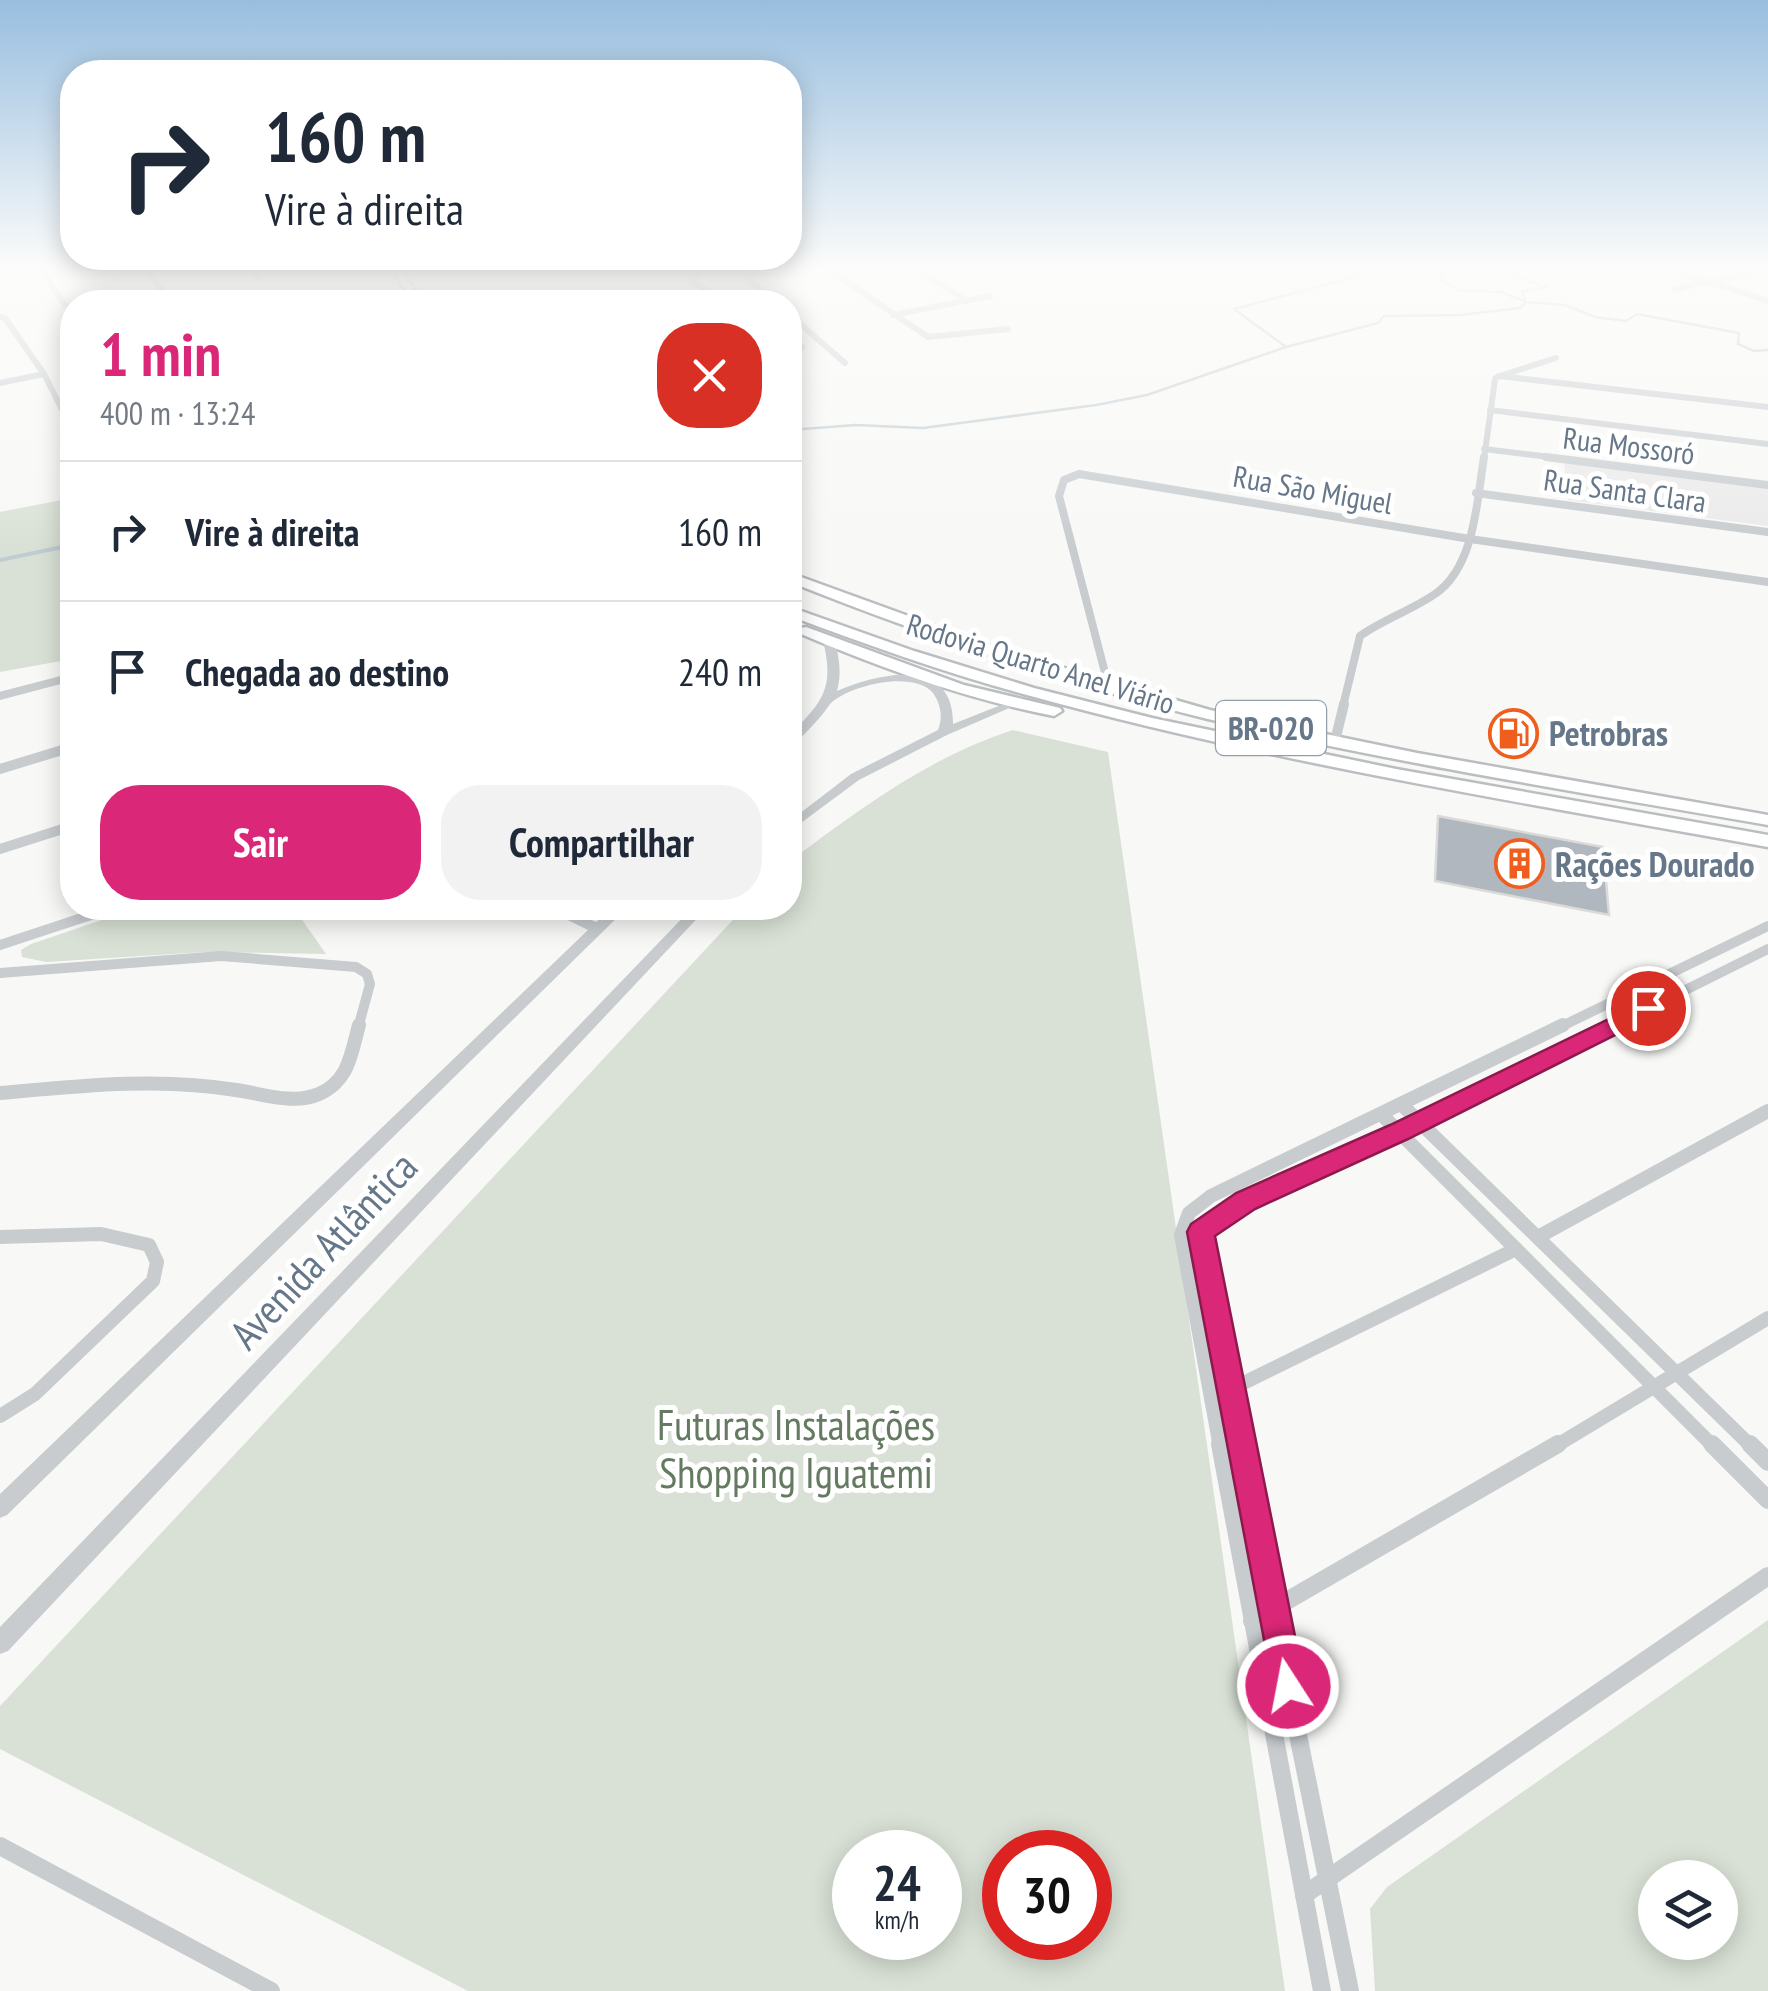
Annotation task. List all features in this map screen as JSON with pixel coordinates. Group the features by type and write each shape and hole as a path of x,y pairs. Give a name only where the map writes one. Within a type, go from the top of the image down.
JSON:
{"highway":[{"name":"Rodovia Quarto Anel Viário","path":"802,582 989,651 1110,688 1335,741 1768,820"},
{"path":"814,621 844,599"},
{"name":"Rodovia Quarto Anel Viário","path":"802,616 944,667 1114,716 1272,751 1768,841"},
{"path":"802,630 1015,704 1114,716"},
{"path":"1596,789 1601,810"}],"street":[{"path":"35,362 60,405"},
{"path":"1499,376 1544,362"},
{"path":"0,383 44,374"},
{"path":"1499,376 1768,407"},
{"path":"1335,741 1360,636 1455,578 1470,539 1499,376"},
{"path":"1490,410 1768,444"},
{"name":"Rua Mossoró","path":"1484,449 1768,486"},
{"name":"Rua São Miguel","path":"1110,688 1059,496 1064,480 1070,476 1089,474 1470,539 1768,582"},
{"name":"Rua Santa Clara","path":"1476,493 1768,532"},
{"path":"802,729 828,700 838,676 829,641"},
{"path":"828,700 876,679 910,677 922,681 942,698 948,722 942,732"},
{"path":"0,696 60,680"},
{"path":"802,818 855,778 942,732 1015,704"},
{"path":"0,768 60,751"},
{"path":"0,849 60,830"},
{"path":"0,945 76,920"},
{"name":"Avenida Atlântica","path":"0,1508 607,920"},
{"name":"Avenida Atlântica","path":"0,1643 689,920"},
{"path":"1322,1991 1181,1235 1189,1213 1232,1186 1768,926"},
{"path":"1350,1991 1228,1390 1201,1232 1246,1201 1420,1122 1768,949"},
{"path":"0,972 221,956 356,968 367,974 370,984 346,1074 324,1092 308,1098 291,1099 202,1084 80,1086 0,1094"},
{"path":"1629,994 1648,1008"},
{"path":"1402,1104 1768,1462"},
{"path":"1538,1237 1768,1111"},
{"path":"1381,1114 1768,1500"},
{"path":"1232,1186 1246,1201"},
{"path":"0,1237 52,1234 126,1238 146,1242 156,1253 158,1268 153,1281 35,1394 0,1416"},
{"path":"1210,1398 1516,1248"},
{"path":"1252,1620 1656,1388 1768,1318"},
{"path":"1304,1895 1768,1576"},
{"path":"0,1846 271,1991"}],"shaded area":[{"path":"1564,462 1768,487 1768,526 1568,500"}],"green space":[{"path":"60,500 60,661 0,672 0,512"},
{"name":"Futuras Instalações Shopping Iguatemi","path":"1013,730 1108,752 1285,1991 468,1991 0,1749 0,1706 733,920 802,920 802,852 924,770"},
{"path":"102,920 302,920 326,954 205,952 46,962 22,957 21,950"},
{"path":"1768,1620 1768,1991 1375,1991 1370,1909 1387,1887"}],"building":[{"name":"Petrobras","path":"1499,717 1530,722 1530,753 1499,748"},
{"name":"Rações Dourado","path":"1438,816 1603,847 1609,915 1435,881"}],"waterway":[{"path":"802,429 855,425 923,428 1096,405 1147,395 1243,362"},
{"path":"0,560 60,548"}],"place":[{"name":"Petrobras","path":"1514,733"},
{"name":"Rações Dourado","path":"1520,864"}],"route":[{"path":"1288,1686 1228,1390 1201,1232 1246,1201 1399,1132 1648,1008"}]}
